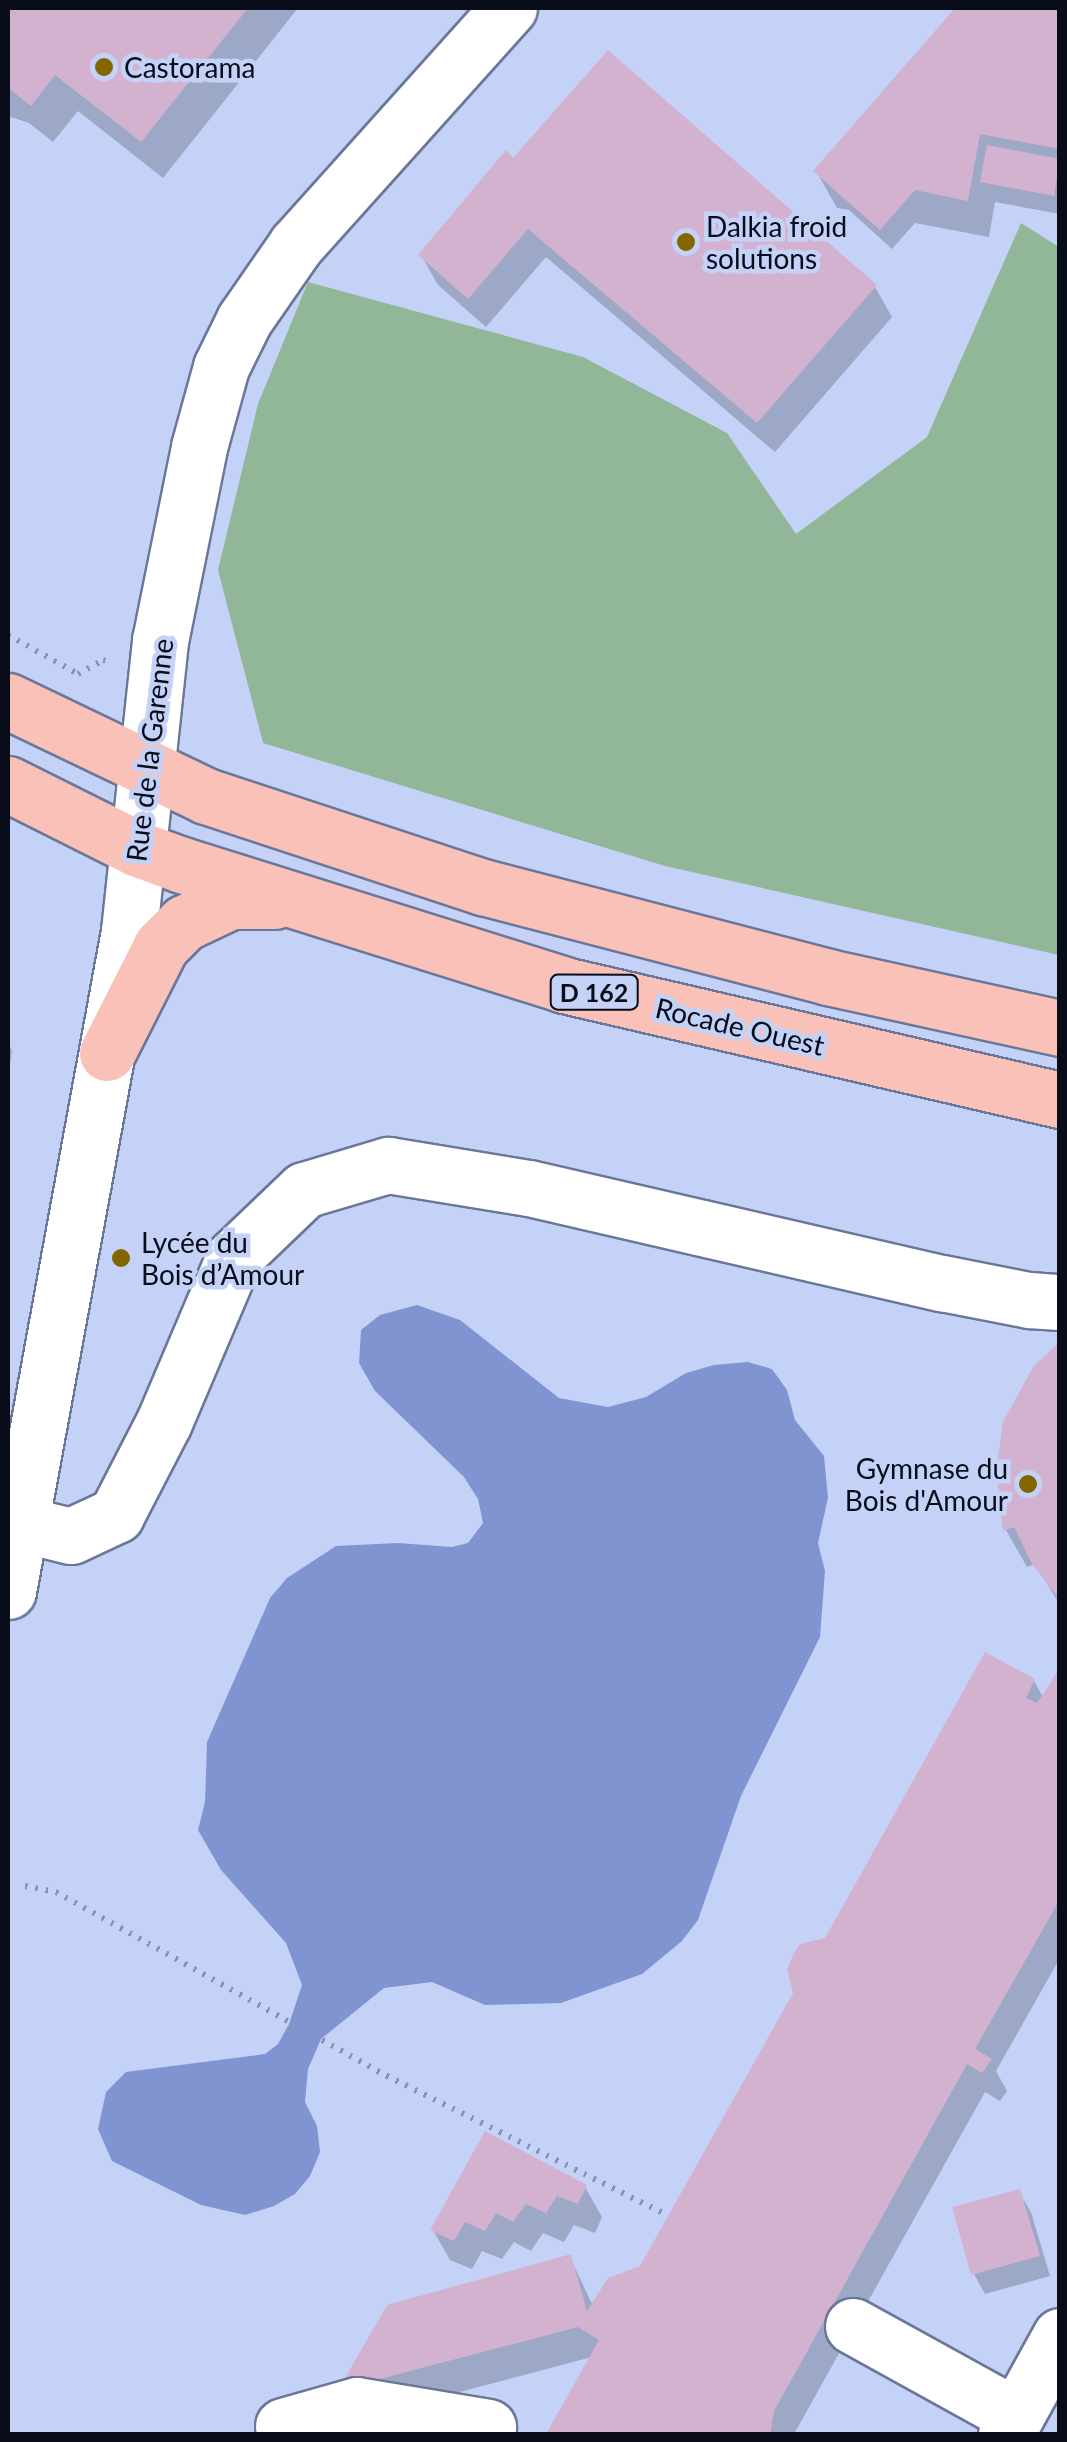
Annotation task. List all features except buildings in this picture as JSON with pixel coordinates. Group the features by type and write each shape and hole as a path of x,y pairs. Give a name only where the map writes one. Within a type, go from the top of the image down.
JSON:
{"main road":[{"path":"8,701 146,771 206,796 483,887 828,978 1060,1028"},
{"name":"D 162","path":"8,784 138,849"},
{"name":"Rocade Ouest","path":"138,849 294,903 564,985 1060,1100"},
{"path":"107,1053 161,946 184,923 230,901 294,903"}],"street":[{"name":"Rue de la Garenne","path":"14,1550 129,931 160,641 199,446 222,367 244,320 296,245 509,8"},
{"path":"14,1550 71,1536 116,1516 164,1422 234,1257 304,1190 388,1166 530,1188 942,1283 1060,1302"},
{"path":"853,2326 1011,2425 1060,2336"},
{"path":"276,2432 357,2406 488,2427"}],"path":[{"path":"8,634 78,674 103,660 116,664"},
{"path":"25,1886 56,1892 185,1960 377,2071 663,2212"}],"green space":[{"path":"1021,223 1059,247 1059,955 665,866 263,743 218,570 258,404 308,282 583,357 727,433 796,534 927,437"}],"water":[{"path":"417,1305 460,1320 559,1398 608,1407 646,1397 686,1373 714,1365 748,1362 772,1369 787,1390 795,1420 824,1456 828,1498 818,1543 825,1571 820,1637 741,1796 698,1920 682,1941 642,1974 561,2003 485,2005 432,1982 384,1988 321,2039 308,2069 305,2102 317,2126 320,2152 310,2176 295,2194 245,2215 201,2205 112,2161 98,2129 106,2092 126,2072 265,2054 278,2044 289,2024 302,1985 286,1943 221,1870 198,1830 205,1802 207,1742 270,1598 287,1578 336,1546 398,1543 452,1547 468,1543 483,1523 478,1499 464,1477 375,1391 359,1363 361,1330 380,1315"}],"place":[{"name":"Castorama","path":"104,67"},
{"name":"Dalkia froid solutions","path":"686,242"},
{"name":"Lycée du Bois d’Amour","path":"121,1258"},
{"name":"Gymnase du Bois d'Amour","path":"1028,1484"}]}
